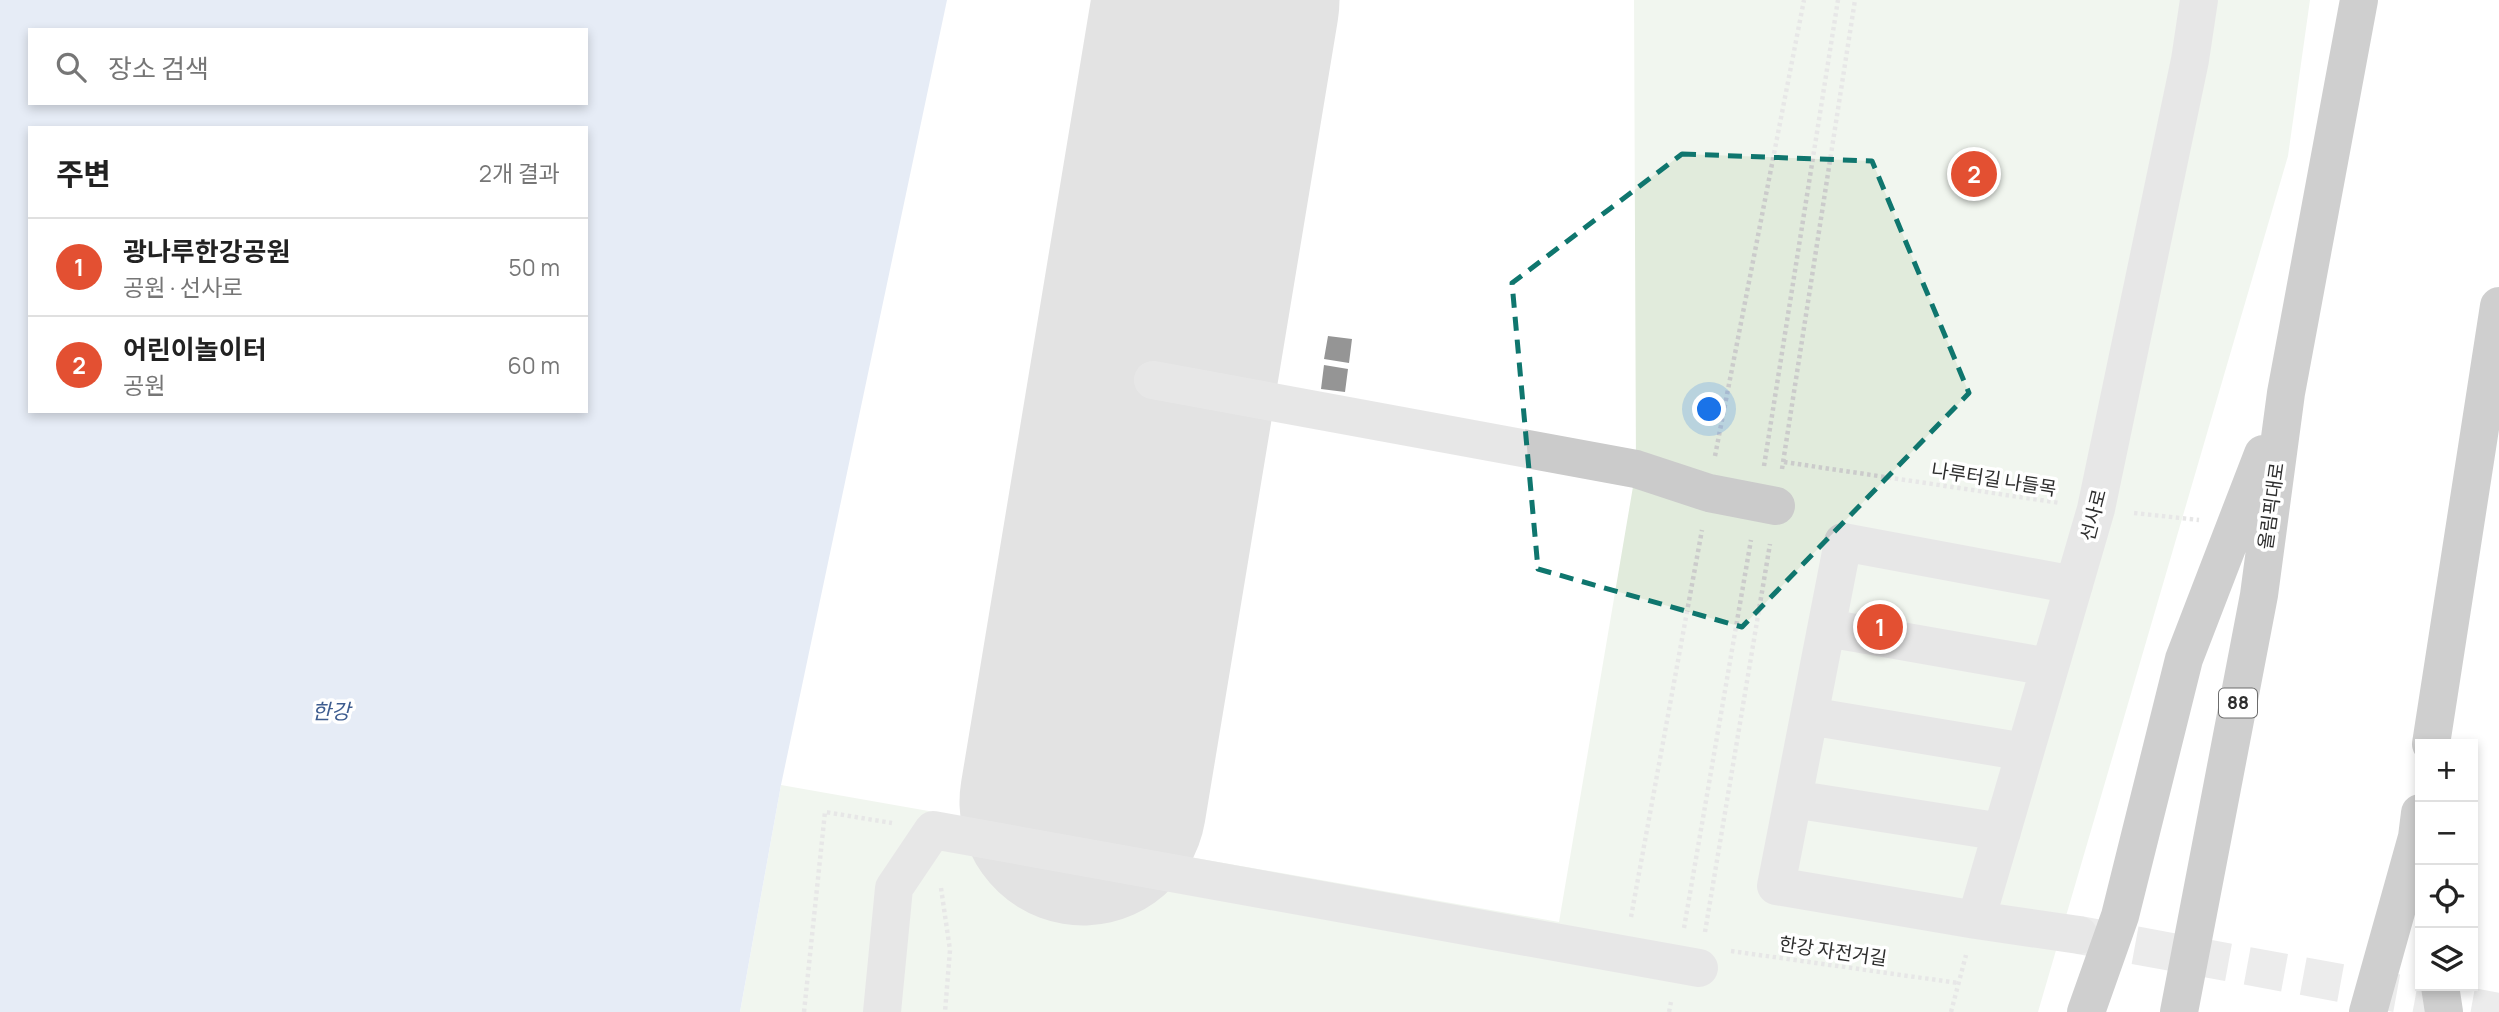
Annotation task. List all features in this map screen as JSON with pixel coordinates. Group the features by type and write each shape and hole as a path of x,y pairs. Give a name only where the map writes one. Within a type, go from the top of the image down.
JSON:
{"highway":[{"name":"올림픽대로","path":"2179,1012 2259,595 2286,393 2359,0"},
{"path":"2432,739 2499,306"},
{"path":"2086,1012 2120,916 2184,659 2286,393"},
{"path":"2368,1012 2415,851"},
{"path":"2441,991 2444,1012"}],"street":[{"name":"선사로","path":"1976,920 2096,509 2199,0"},
{"path":"1153,380 1636,469 1709,493 1776,506"},
{"path":"2074,585 1843,542 1776,886 2079,935"},
{"path":"1827,628 2049,667"},
{"path":"1809,716 2025,752"},
{"path":"1793,799 2001,832"},
{"path":"881,1012 894,888 933,830 1714,960"}],"path":[{"name":"나루터길 나들목","path":"1784,461 2096,509 2200,520"},
{"path":"804,1012 825,812"},
{"path":"1951,1012 1976,920"},
{"name":"한강 자전거길","path":"1714,960 1958,983"}],"highlighted area":[{"path":"1682,154 1872,161 1969,393 1742,627 1538,569 1512,283"}],"green space":[{"path":"1634,0 2310,0 2288,156 2038,1012 740,1012 781,785 1559,922 1636,469"}],"water":[{"name":"한강","path":"0,0 947,0 781,785 740,1012 0,1012"}],"building":[{"path":"1328,336 1352,339 1349,363 1324,359"},
{"path":"1324,365 1348,369 1345,392 1321,389"}],"runway":[{"path":"1083,802 1216,0"}],"tunnel":[{"path":"2079,935 2499,1012"}],"place":[{"name":"어린이놀이터","path":"1974,174"},
{"name":"광나루한강공원","path":"1880,627"}]}
